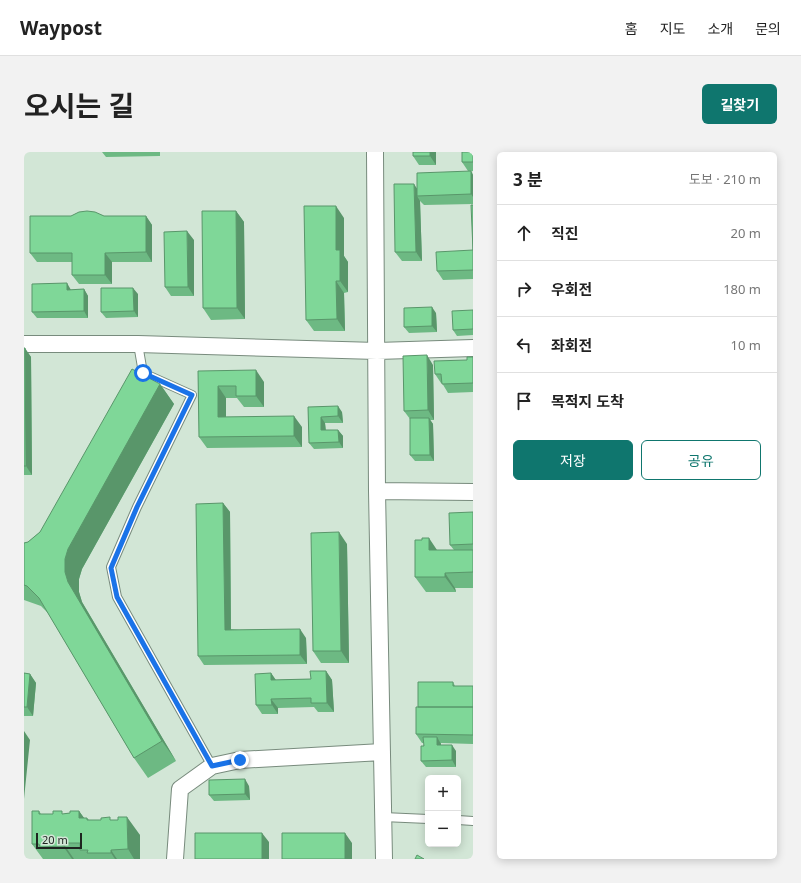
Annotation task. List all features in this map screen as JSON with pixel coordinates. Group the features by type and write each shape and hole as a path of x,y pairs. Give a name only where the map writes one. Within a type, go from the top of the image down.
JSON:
{"street":[{"path":"375,152 377,491 384,859"},
{"path":"24,344 138,344 377,351 473,348"},
{"path":"377,491 473,492"},
{"path":"175,859 180,789 212,766 240,760 382,752"}],"lane":[{"path":"138,344 143,373 192,395 137,507 111,568 117,597 212,766"},
{"path":"383,817 425,819"},
{"path":"461,820 473,821"}],"building":[{"path":"413,152 430,152 430,156 413,156"},
{"path":"462,152 473,152 473,162 462,162"},
{"path":"471,171 471,194 417,196 417,173"},
{"path":"394,184 414,184 416,252 395,252"},
{"path":"471,205 473,205 473,250"},
{"path":"304,206 336,206 336,250 340,250 340,281 336,281 337,319 306,320"},
{"path":"202,211 236,211 237,308 203,308"},
{"path":"79,212 95,212 104,216 146,216 146,252 105,253 105,275 72,275 72,253 30,253 30,216 71,216"},
{"path":"187,231 188,287 165,287 164,232"},
{"path":"473,250 473,270 437,271 436,252"},
{"path":"67,283 67,290 84,289 84,311 32,312 32,284"},
{"path":"101,288 133,288 134,311 101,312"},
{"path":"432,307 432,326 404,327 404,308"},
{"path":"473,310 473,329 453,330 452,311"},
{"path":"25,348 26,466 24,466"},
{"path":"427,355 428,410 404,411 403,356"},
{"path":"467,357 473,357 473,383 442,384 441,374 435,374 434,361 467,360"},
{"path":"132,369 160,384 68,549 65,559 65,572 68,582 162,741 134,758 39,598 27,586 24,585 24,543 28,542 40,532"},
{"path":"256,370 256,396 236,396 236,386 218,386 218,417 294,416 294,436 199,437 198,371"},
{"path":"338,406 338,416 321,417 321,430 338,430 339,442 309,443 308,407"},
{"path":"410,418 429,418 430,455 410,455"},
{"path":"223,503 225,630 300,629 300,655 198,656 196,504"},
{"path":"473,512 473,544 450,545 449,513"},
{"path":"339,532 341,651 313,651 311,533"},
{"path":"422,538 429,538 429,550 473,550 473,572 445,573 445,577 415,577 415,540 422,540"},
{"path":"310,671 326,671 327,703 311,703 311,698 271,699 272,705 256,705 255,674 271,673 271,680 311,679"},
{"path":"24,673 30,674 27,707 24,707"},
{"path":"418,682 453,682 453,686 473,686 473,707 418,707"},
{"path":"416,707 473,707 473,735 416,734"},
{"path":"423,737 437,737 437,745 452,745 452,760 421,761 421,746 424,746"},
{"path":"245,779 245,794 209,795 209,780"},
{"path":"32,811 39,811 39,814 53,814 53,811 62,811 62,814 70,813 70,811 79,811 79,818 87,818 87,820 101,820 101,818 110,817 110,820 118,820 118,817 127,817 128,849 111,850 111,853 87,853 88,850 80,850 80,843 63,843 63,846 40,847 39,844 32,844"},
{"path":"195,833 262,833 262,859 195,859"},
{"path":"282,833 345,833 345,859 282,859"},
{"path":"417,855 424,859 415,859"}],"route":[{"path":"143,373 192,395 137,507 111,568 117,597 212,766 240,760"}]}
